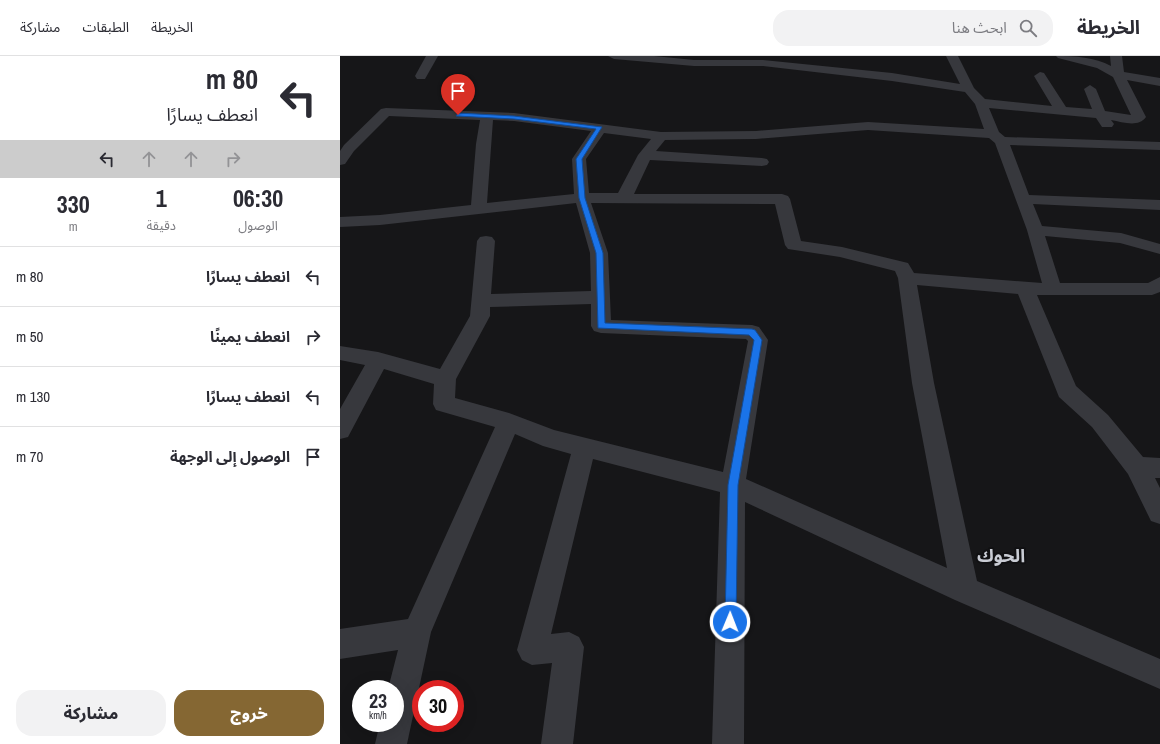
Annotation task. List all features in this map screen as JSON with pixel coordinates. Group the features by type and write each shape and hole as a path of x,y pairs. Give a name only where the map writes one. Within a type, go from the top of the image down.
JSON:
{"street":[{"path":"420,76 432,56"},
{"path":"614,56 694,63 754,59 969,89"},
{"path":"952,56 969,89 981,103 997,138 1035,230 1053,290"},
{"path":"1065,56 1101,65 1118,75 1160,82"},
{"path":"981,103 1100,114 1136,120 1139,117 1118,75 1116,56"},
{"path":"1040,76 1062,110"},
{"path":"1090,89 1100,114 1121,144"},
{"path":"340,161 349,148 386,112 514,117 661,136 756,135 868,126 997,138 1160,146"},
{"path":"480,209 483,144 487,116"},
{"path":"600,128 579,159 582,198 599,253 599,297 601,326 752,332 758,340 733,485 728,744"},
{"path":"624,198 645,155 661,136"},
{"path":"645,155 762,162"},
{"path":"340,222 582,198 782,199 794,245 842,252 869,260 902,267 907,278 923,383 964,590"},
{"path":"1023,199 1160,205"},
{"path":"1035,230 1121,238 1160,249"},
{"path":"486,241 480,316 445,379 444,404 509,422 550,439 733,485 964,590 1160,674"},
{"path":"907,278 1025,289 1053,290 1152,289 1160,283"},
{"path":"1025,289 1067,391 1149,468 1160,513"},
{"path":"482,301 599,297"},
{"path":"340,353 378,360 445,379"},
{"path":"340,430 378,360"},
{"path":"391,744 417,632 509,422"},
{"path":"558,744 569,647 532,650 584,448"},
{"path":"340,644 417,632"}],"district":[{"name":"الحوك","path":"1001,556"}],"route":[{"path":"458,115 514,117 600,128 579,159 582,198 599,253 599,297 601,326 752,332 758,340 733,485 730,622"}]}
